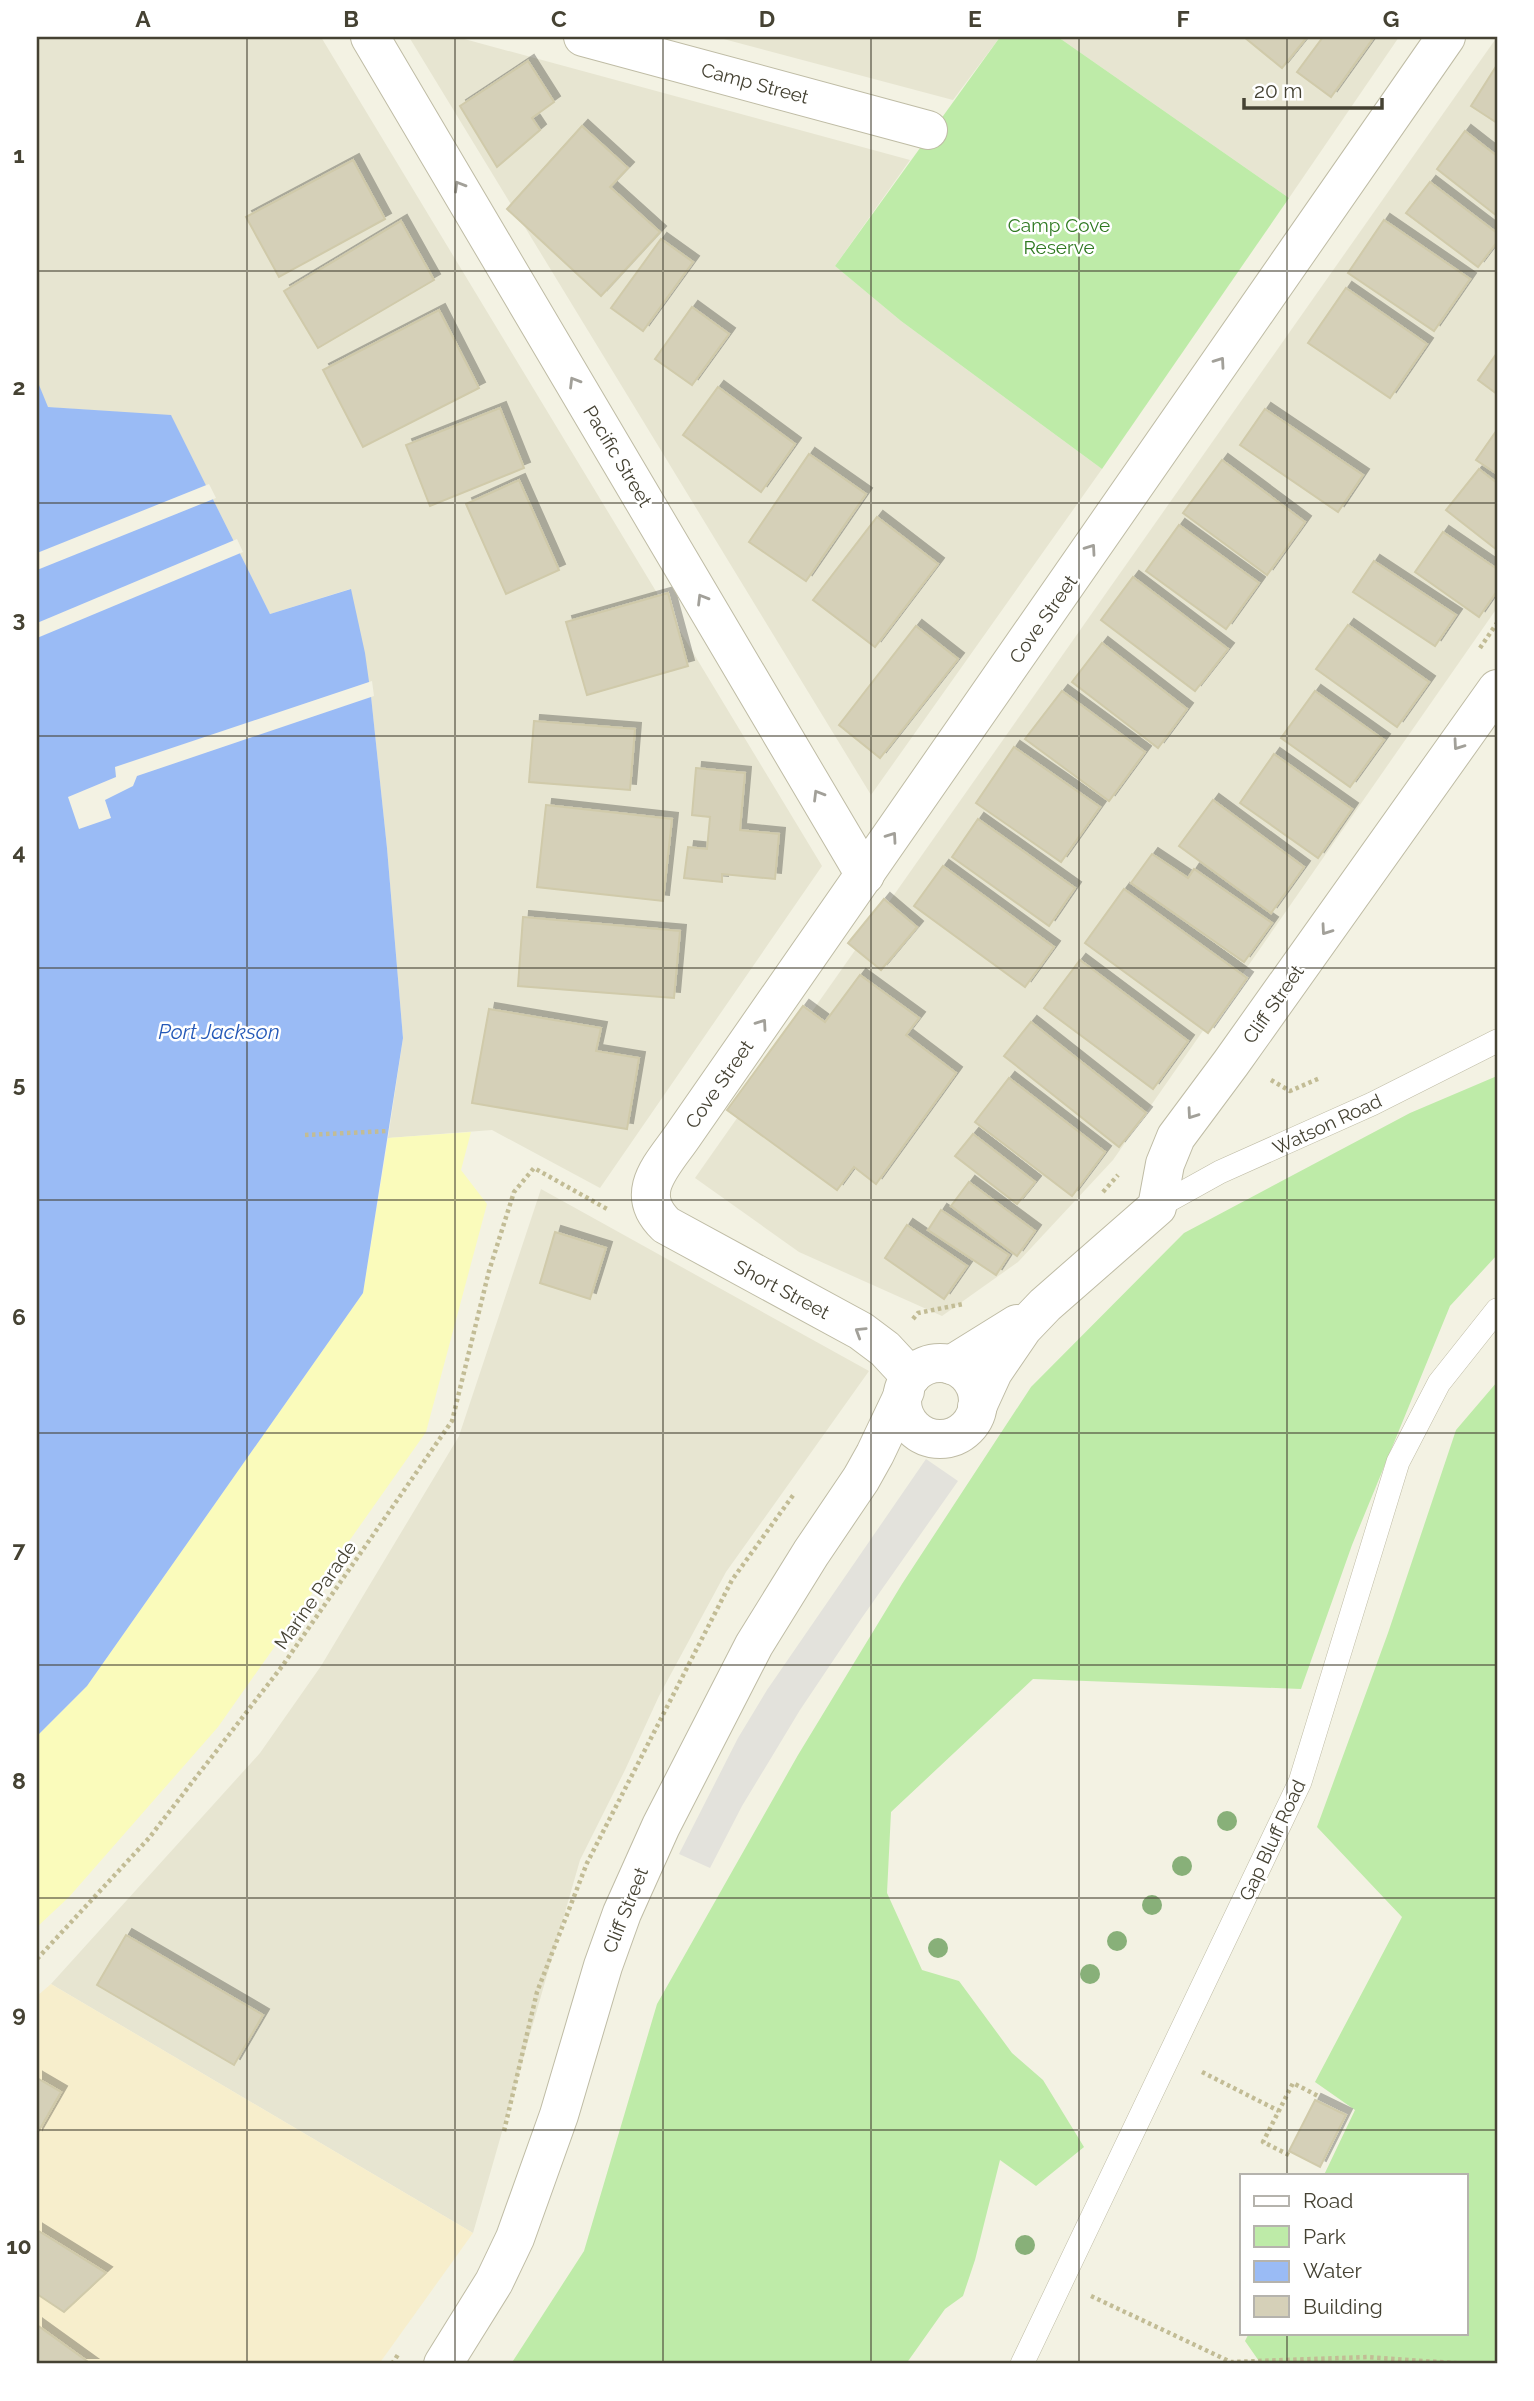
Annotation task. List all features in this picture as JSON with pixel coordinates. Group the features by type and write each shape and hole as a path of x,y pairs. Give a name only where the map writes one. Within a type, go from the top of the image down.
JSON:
{"street":[{"name":"Pacific Street","path":"370,37 865,875"},
{"name":"Camp Street","path":"583,37 928,130"},
{"name":"Cove Street","path":"651,1205 650,1192 662,1168 1446,37"},
{"name":"Cliff Street","path":"1157,1207 1165,1164 1176,1137 1240,1052 1497,689"},
{"name":"Short Street","path":"651,1205 666,1225 861,1331 885,1349 908,1384"},
{"path":"1045,1305 951,1365 930,1365 908,1384 903,1407 912,1426 927,1437 944,1440 961,1434 973,1420 993,1372 1007,1348 1045,1305 1157,1207"},
{"path":"951,1365 969,1377 977,1394 977,1407"},
{"name":"Cliff Street","path":"443,2364 494,2282 515,2238 559,2115 603,1966 622,1913 661,1826 754,1645 861,1479 908,1384"},
{"name":"Cliff Street","path":"861,1479 880,1463 939,1439"}],"lane":[{"name":"Watson Road","path":"1157,1207 1220,1172 1372,1104 1497,1041"},
{"name":"Gap Bluff Road","path":"1026,2362 1061,2281 1300,1782 1398,1462 1439,1382 1497,1310"}],"path":[{"path":"1268,1079 1290,1091 1320,1078"},
{"path":"305,1135 388,1131"},
{"name":"Marine Parade","path":"37,1959 149,1838 283,1665 452,1421 489,1271 514,1192 534,1168 607,1209 614,1198"},
{"path":"1170,2055 1279,2111"},
{"path":"1289,2155 1263,2142 1293,2083 1318,2096"},
{"path":"1061,2281 1231,2362 1367,2357 1467,2364"}],"shaded area":[{"path":"37,37 321,37 822,866 600,1188 492,1130 388,1138 403,1038 371,696 350,589 270,614 171,416 47,407 37,380"},
{"path":"409,37 457,37 910,160 835,266 901,321 1102,469 871,795"},
{"path":"716,37 1000,37 953,100"},
{"path":"1058,37 1399,37 1289,198"},
{"path":"1497,37 1497,608 1113,1160 1018,1262 942,1316 799,1252 695,1178"},
{"path":"541,1189 869,1371 726,1572 659,1696 580,1860 473,2233 51,1984 260,1753 321,1666 459,1436"},
{"path":"926,1459 958,1481 800,1710 742,1806 710,1868 679,1854 738,1738 767,1690"},
{"path":"51,1984 473,2233 379,2364 37,2364 37,1996"}],"green space":[{"name":"Camp Cove Reserve","path":"1000,37 1058,37 1289,198 1102,469 901,321 835,266"},
{"path":"1497,1076 1497,1255 1450,1306 1352,1545 1301,1689 1033,1679 891,1812 887,1893 922,1970 959,1981 1012,2053 1043,2080 1084,2147 1036,2186 1000,2160 975,2260 963,2296 945,2309 906,2364 511,2364 584,2251 657,2004 798,1755 902,1584 1031,1387 1184,1233 1410,1113"},
{"path":"1497,1382 1497,2364 1261,2364 1245,2341 1248,2334 1468,2334 1468,2174 1324,2174 1355,2110 1315,2082 1402,1917 1317,1827 1388,1633 1456,1430"}],"sand":[{"path":"471,1132 461,1170 487,1204 426,1432 218,1727 69,1897 37,1927 37,1736 87,1686 363,1293 388,1138"}],"water":[{"name":"Port Jackson","path":"37,380 48,407 171,415 270,614 351,589 371,696 403,1038 363,1293 87,1686 37,1736"}],"pier":[{"path":"209,484 216,498 37,570 37,553"},
{"path":"237,539 243,552 37,638 37,623"},
{"path":"372,681 374,696 137,776 133,786 105,800 111,818 79,829 68,797 116,777 115,767"}],"building":[{"path":"1244,37 1307,37 1282,68"},
{"path":"1323,37 1374,37 1331,97 1297,72"},
{"path":"528,61 554,102 532,118 540,130 497,167 460,106"},
{"path":"1497,65 1497,123 1471,106"},
{"path":"582,126 628,168 610,187 660,232 601,296 507,209"},
{"path":"1465,131 1497,156 1497,216 1437,169"},
{"path":"353,160 385,219 279,277 246,217"},
{"path":"1430,182 1497,233 1497,242 1478,267 1406,213"},
{"path":"1384,220 1470,279 1434,331 1348,273"},
{"path":"401,221 434,280 318,348 284,291"},
{"path":"661,239 693,262 643,331 611,308"},
{"path":"1346,288 1427,344 1390,398 1308,343"},
{"path":"692,307 729,334 692,385 655,359"},
{"path":"439,310 479,388 363,447 323,370"},
{"path":"1497,353 1497,394 1478,380"},
{"path":"718,387 795,444 761,492 683,435"},
{"path":"500,408 524,468 430,506 406,445"},
{"path":"1265,409 1363,475 1338,512 1240,445"},
{"path":"1497,430 1497,474 1476,460"},
{"path":"809,454 866,494 806,581 749,542"},
{"path":"1222,460 1305,522 1267,575 1183,513"},
{"path":"1479,469 1497,483 1497,550 1446,510"},
{"path":"519,480 559,570 506,594 466,504"},
{"path":"877,517 938,564 875,647 813,600"},
{"path":"1179,525 1259,583 1226,629 1146,571"},
{"path":"1443,532 1497,569 1497,591 1479,617 1415,572"},
{"path":"1374,561 1456,615 1435,646 1353,592"},
{"path":"1133,577 1228,649 1195,691 1101,620"},
{"path":"668,593 688,666 587,695 566,622"},
{"path":"1348,625 1429,682 1397,727 1316,669"},
{"path":"916,626 958,659 880,758 839,725"},
{"path":"1102,643 1187,709 1158,748 1072,682"},
{"path":"1062,691 1145,752 1109,801 1025,739"},
{"path":"1315,691 1384,740 1350,787 1281,738"},
{"path":"534,721 635,729 630,790 529,782"},
{"path":"1014,747 1100,807 1061,862 976,803"},
{"path":"1274,754 1352,809 1318,858 1240,803"},
{"path":"696,768 745,773 740,830 779,834 775,879 722,874 722,882 684,878 688,847 707,849 710,817 692,815"},
{"path":"1213,800 1304,867 1271,913 1179,846"},
{"path":"546,805 672,819 663,901 537,887"},
{"path":"978,819 1075,888 1049,926 952,857"},
{"path":"1152,854 1188,878 1194,869 1272,923 1244,962 1131,883"},
{"path":"943,866 1054,947 1025,987 914,906"},
{"path":"1124,889 1247,978 1208,1033 1085,943"},
{"path":"884,899 917,927 881,970 848,943"},
{"path":"523,917 680,931 674,998 518,986"},
{"path":"1080,960 1188,1041 1153,1089 1044,1008"},
{"path":"860,975 919,1018 906,1035 956,1073 876,1184 854,1167 837,1190 727,1110 803,1006 825,1022"},
{"path":"489,1009 601,1028 596,1051 639,1058 627,1129 472,1103"},
{"path":"1031,1022 1146,1113 1119,1147 1004,1056"},
{"path":"1009,1078 1105,1152 1072,1196 975,1122"},
{"path":"973,1134 1035,1182 1017,1204 955,1156"},
{"path":"969,1182 1035,1231 1017,1256 951,1206"},
{"path":"941,1210 1009,1255 996,1275 928,1230"},
{"path":"907,1225 967,1266 944,1299 885,1258"},
{"path":"555,1232 606,1248 590,1299 540,1283"},
{"path":"126,1935 263,2015 234,2065 97,1985"},
{"path":"37,2078 61,2092 37,2134"},
{"path":"1315,2100 1346,2115 1320,2167 1289,2151"},
{"path":"37,2230 106,2273 64,2312 37,2294"},
{"path":"37,2325 91,2364 37,2364"}]}
